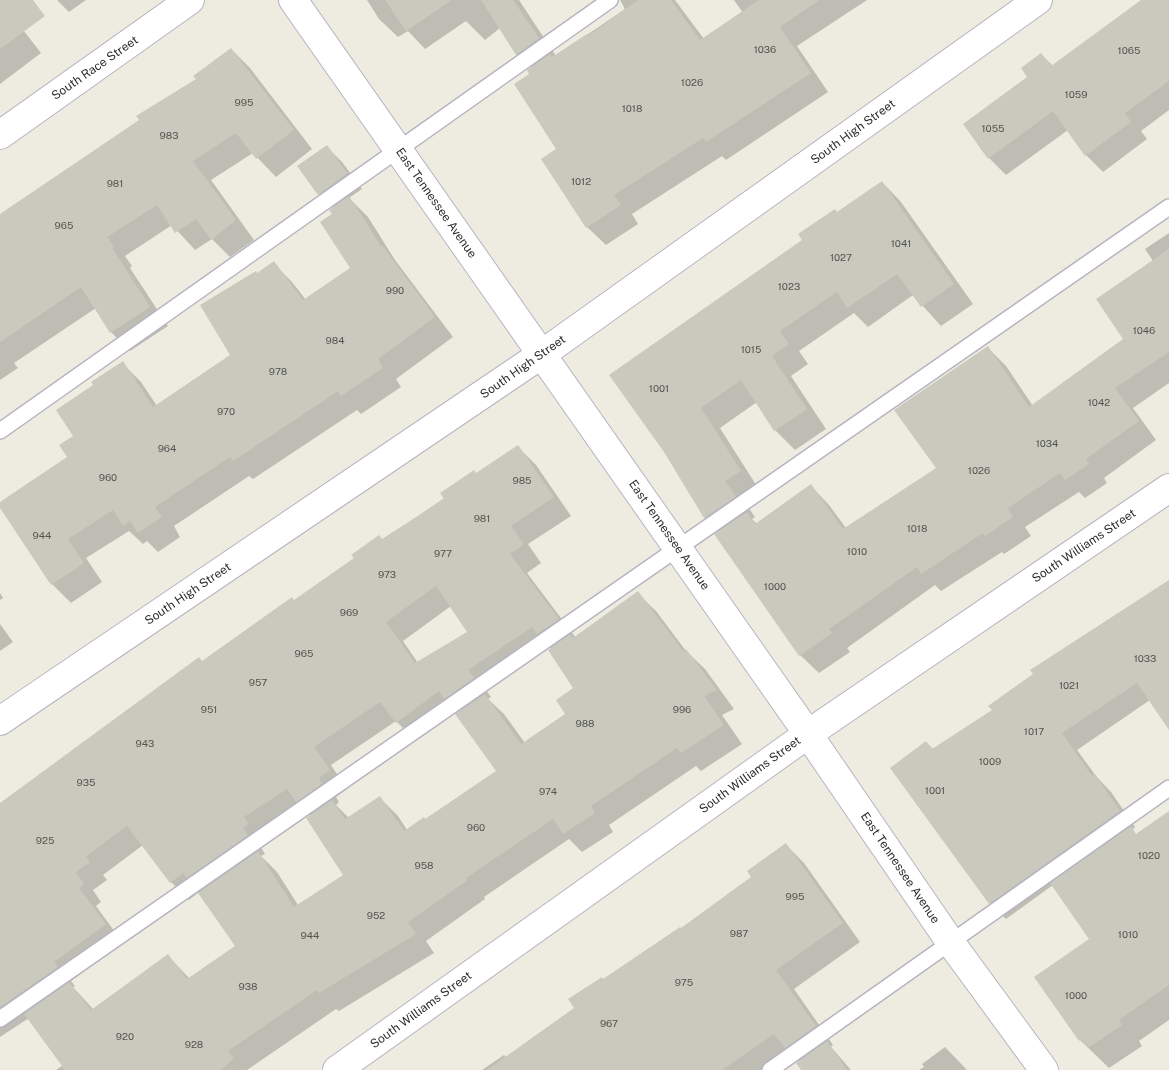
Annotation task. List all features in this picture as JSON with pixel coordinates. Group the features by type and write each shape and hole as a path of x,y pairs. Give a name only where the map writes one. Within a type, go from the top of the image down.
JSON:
{"street":[{"name":"South Race Street","path":"0,135 190,0"},
{"name":"East Tennessee Avenue","path":"293,0 808,734 951,943 1044,1070"},
{"name":"South High Street","path":"0,721 542,354 1038,0"},
{"name":"South Williams Street","path":"337,1070 808,734 1169,488"}],"lane":[{"path":"0,430 610,0"},
{"path":"0,1019 1169,207"},
{"path":"770,1070 1169,788"}],"building":[{"path":"0,0 33,0 45,16 0,49"},
{"path":"385,0 452,0 406,31"},
{"path":"481,0 513,0 539,38 516,55"},
{"path":"638,0 671,0 700,40 759,0 819,0 780,27 811,73 706,142 703,138 614,195 621,205 586,228 541,159 556,149 514,84 529,74 527,70 550,54 552,57 587,34 588,36"},
{"path":"1141,0 1169,0 1169,81 1125,113 1131,122 1085,156 1053,111 988,159 963,124 1027,77 1021,68 1041,53 1051,66"},
{"path":"231,48 294,130 256,159 236,133 193,161 236,220 211,240 196,219 175,233 157,205 107,237 150,307 110,333 81,287 0,342 0,214 139,120 136,116 196,79 193,76"},
{"path":"327,145 347,173 318,195 297,166"},
{"path":"882,181 954,284 921,307 897,274 847,308 837,292 780,331 789,344 772,356 807,409 774,431 741,380 701,408 741,471 725,481 736,497 704,518 664,452 609,375 802,240 798,234 835,209 837,212"},
{"path":"349,196 381,246 435,317 378,359 383,368 341,396 338,391 233,461 230,457 155,507 162,517 138,533 130,521 123,526 113,510 68,539 84,563 51,585 0,508 0,502 67,457 59,445 73,436 56,410 93,385 91,382 123,361 153,407 230,355 200,305 256,271 257,273 274,261 303,300 350,268 320,222 332,214 329,210"},
{"path":"1169,249 1169,352 1115,388 1139,421 1086,459 1089,464 1065,480 1060,473 1008,508 1013,517 985,536 983,533 921,574 917,567 829,629 832,633 799,656 714,534 747,512 755,524 811,484 843,529 936,468 894,410 988,346 1029,407 1123,339 1096,299"},
{"path":"518,445 554,497 511,526 524,544 510,554 559,619 537,634 532,627 468,670 474,678 444,699 439,691 396,723 380,702 314,747 330,770 319,778 322,784 296,802 287,789 244,817 249,824 243,828 248,835 187,878 183,873 170,883 127,826 86,856 90,862 76,872 84,884 79,888 106,924 54,962 58,967 0,1007 0,803 199,657 202,661 292,597 294,600 354,558 351,555 379,535 382,539 444,499 440,493 474,470 476,473","holes":["436,586 467,632 415,663 386,622"]},
{"path":"1169,580 1169,730 1137,683 1062,733 1092,776 1095,774 1120,811 989,904 890,768 926,741 932,749 992,710 988,706 1033,674 1030,670"},
{"path":"638,591 683,651 686,649 717,690 704,696 724,725 681,753 677,748 591,806 595,813 563,834 553,819 466,878 468,880 408,922 416,934 319,993 317,990 228,1051 234,1058 221,1070 65,1070 24,1014 69,982 91,1010 168,954 187,979 235,946 198,893 258,851 294,907 343,875 306,818 332,800 345,819 380,796 404,831 496,771 455,714 485,694 521,744 565,714 556,700 573,688 548,650 570,634 573,638"},
{"path":"1169,811 1169,985 1119,1020 1122,1025 1088,1048 1081,1039 1079,1041 1034,977 1089,939 1050,883 1131,826 1136,834"},
{"path":"786,843 843,923 776,970 816,1026 785,1048 774,1034 722,1070 487,1070 574,1008 568,999 602,977 603,979 681,928 751,877 747,871"},
{"path":"827,1041 847,1070 801,1070 796,1063"}]}
